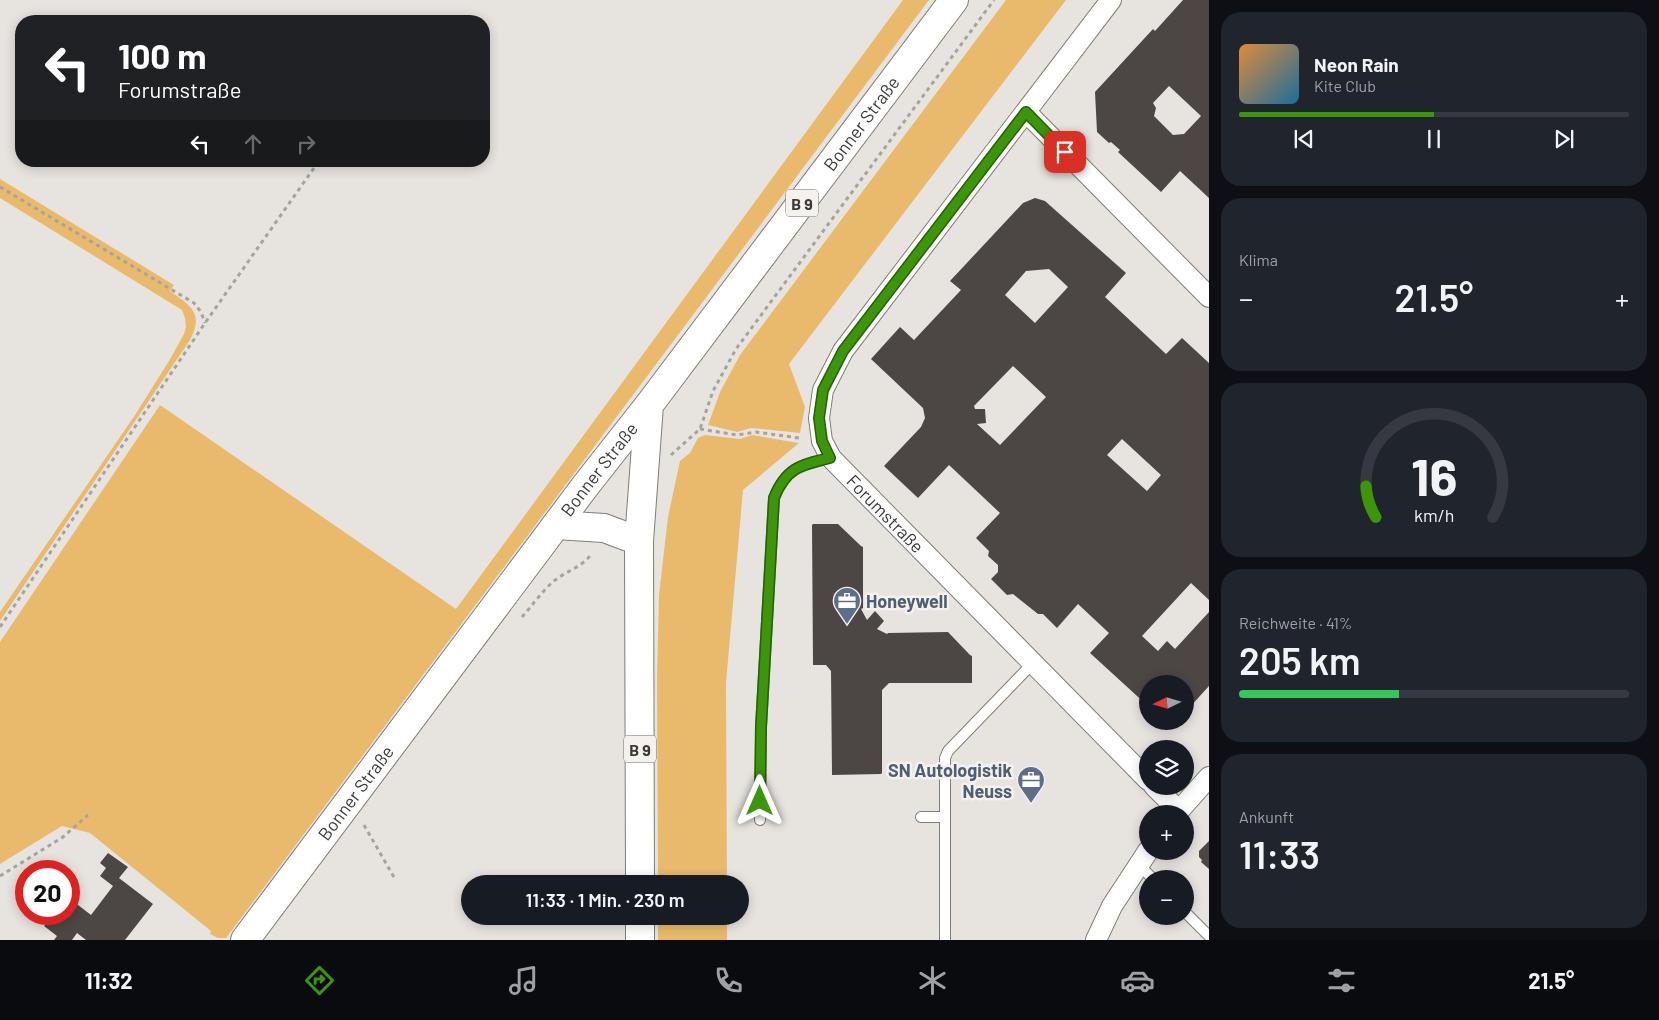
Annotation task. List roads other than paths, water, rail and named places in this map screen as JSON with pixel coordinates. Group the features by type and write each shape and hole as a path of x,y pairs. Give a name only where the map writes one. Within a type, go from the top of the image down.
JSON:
{"main road":[{"name":"Bonner Straße","path":"245,940 954,0"},
{"name":"B 9","path":"640,875 639,541 641,490 649,405"},
{"path":"556,526 604,528 639,541"},
{"path":"640,925 640,940"}],"street":[{"path":"826,449 819,418 823,390 843,351 1111,0"},
{"path":"1026,112 1209,297"},
{"name":"Forumstraße","path":"826,449 1032,664 1139,771"},
{"path":"1184,805 1209,778"},
{"path":"1162,795 1172,805"},
{"path":"1096,940 1112,906 1142,860"}],"lane":[{"path":"760,820 761,727 774,498 780,484 790,472 806,464 826,449"},
{"path":"945,940 945,758 948,751 1032,664"},
{"path":"921,817 944,817"},
{"path":"1194,921 1209,936"}],"place":[{"name":"Honeywell","path":"847,625"},
{"name":"SN Autologistik Neuss","path":"1031,804"}]}
